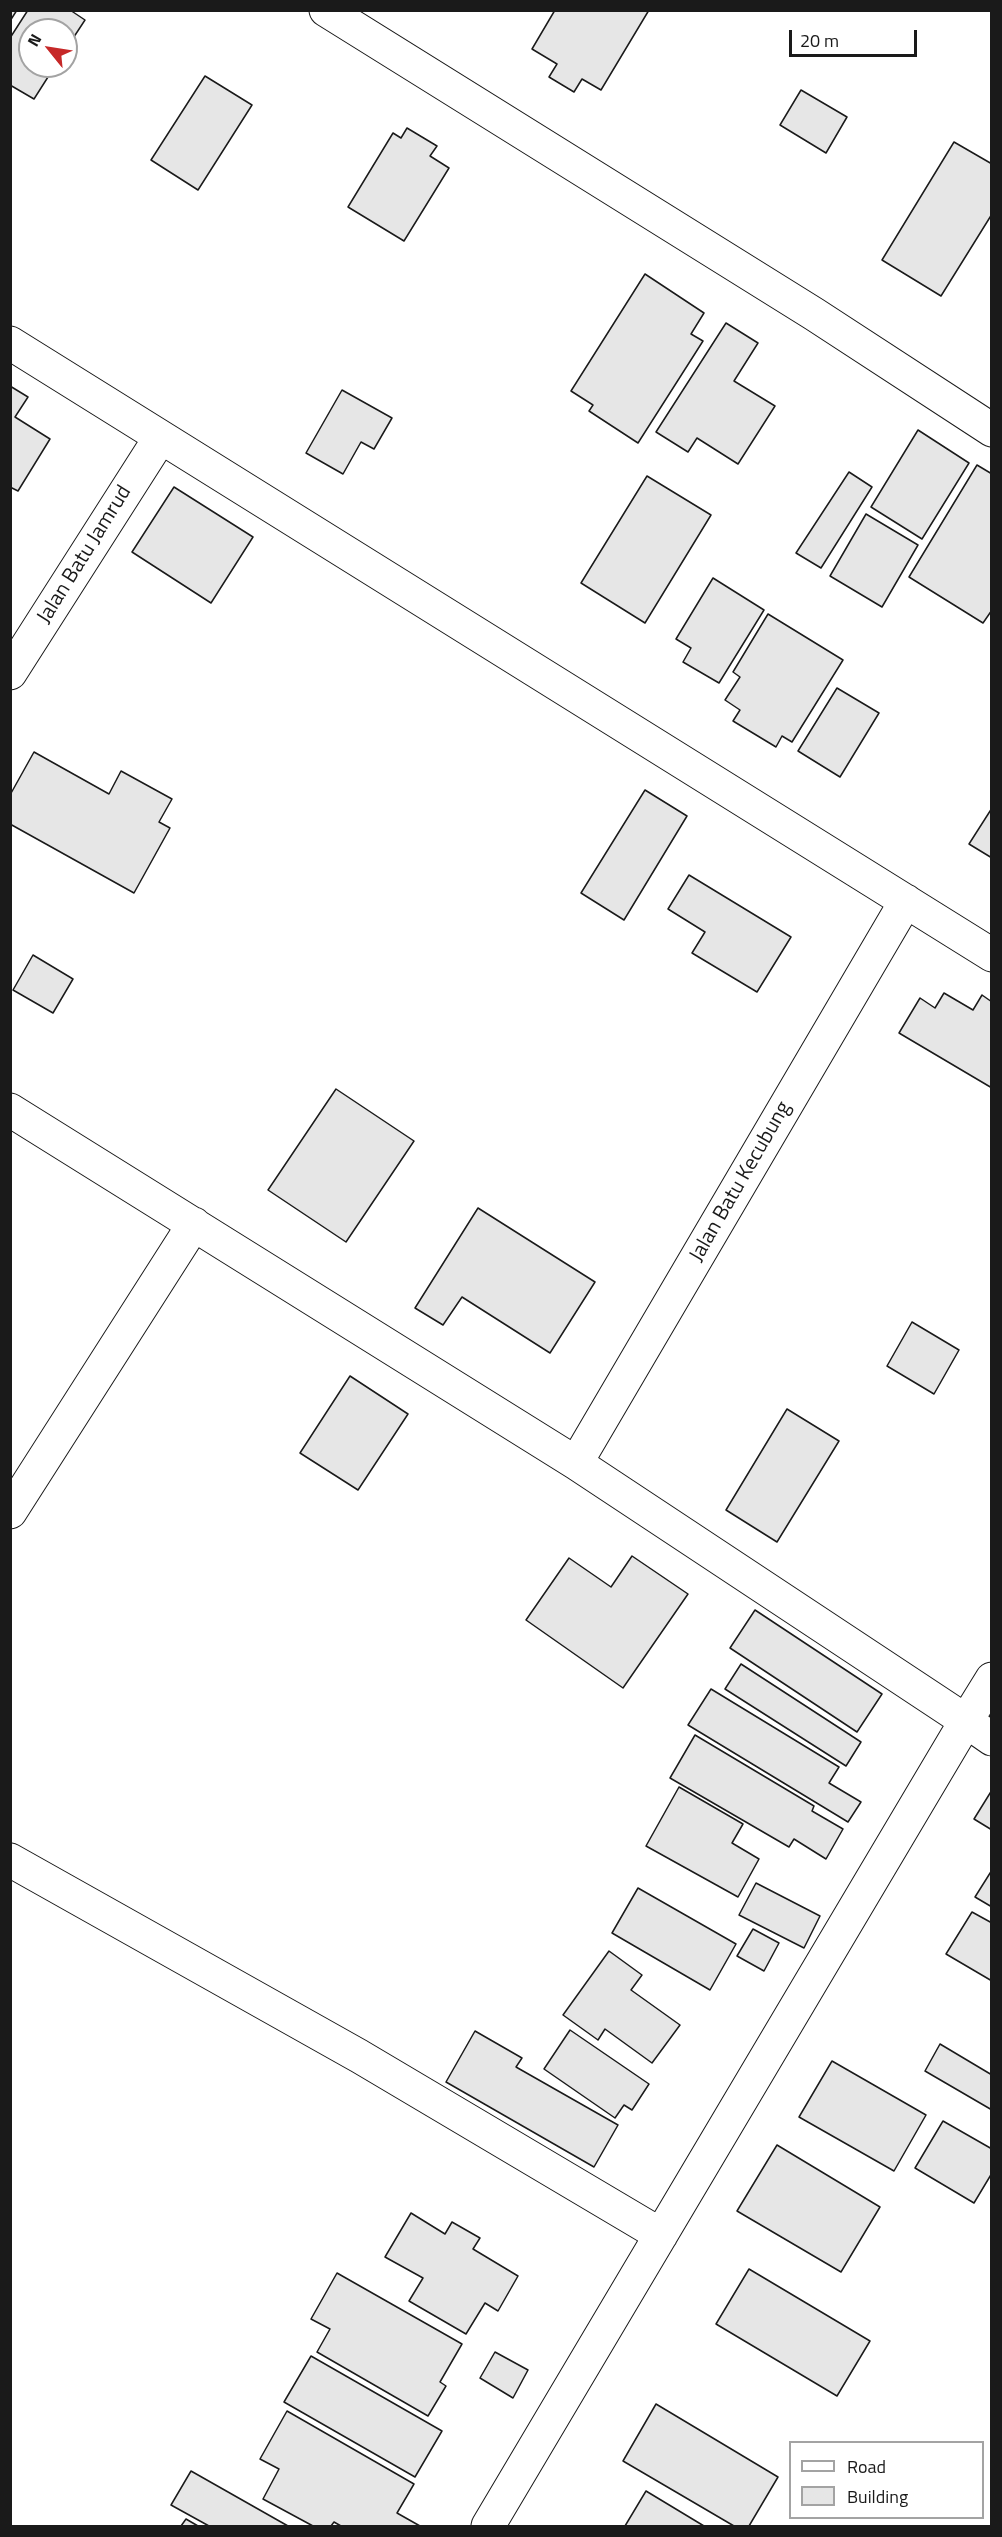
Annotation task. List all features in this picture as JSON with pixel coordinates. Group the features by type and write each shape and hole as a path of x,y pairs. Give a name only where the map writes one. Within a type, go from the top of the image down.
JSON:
{"street":[{"path":"326,10 814,314 992,430"},
{"path":"10,343 992,955"},
{"name":"Jalan Batu Jamrud","path":"10,673 160,438"},
{"name":"Jalan Batu Kecubung","path":"576,1463 906,901"},
{"path":"10,1110 576,1463 979,1730"},
{"path":"10,1512 194,1224"},
{"path":"488,2526 661,2235 979,1730 992,1679"},
{"path":"10,1860 359,2056 661,2235"}],"building":[{"path":"10,10 17,10 10,21"},
{"path":"28,10 70,10 85,20 78,31 78,18 23,18"},
{"path":"555,10 649,10 601,90 582,79 574,92 549,77 557,64 532,49"},
{"path":"18,26 18,78 47,78 34,99 10,85 10,38"},
{"path":"205,76 252,105 198,190 151,160"},
{"path":"801,90 847,117 826,153 780,125"},
{"path":"407,128 437,146 430,156 449,168 404,241 348,207 393,133 401,138"},
{"path":"954,142 992,164 992,214 941,296 882,260"},
{"path":"645,274 704,313 691,334 703,341 638,443 589,411 593,405 571,391"},
{"path":"726,323 758,343 734,381 775,406 738,464 697,438 688,452 656,432"},
{"path":"10,386 28,397 15,417 50,439 18,491 10,487"},
{"path":"342,390 392,418 374,449 361,442 343,474 306,453"},
{"path":"918,430 969,463 922,539 871,507"},
{"path":"977,465 992,474 992,610 983,623 909,577"},
{"path":"849,472 872,487 821,568 796,553"},
{"path":"647,476 711,515 645,623 581,583"},
{"path":"174,487 253,537 211,603 132,552"},
{"path":"866,514 918,545 882,607 830,576"},
{"path":"713,578 764,610 719,683 683,662 691,648 676,639"},
{"path":"768,614 843,660 792,742 782,736 776,747 733,721 740,710 725,700 740,677 733,672"},
{"path":"837,688 879,713 840,777 798,751"},
{"path":"34,752 109,794 121,771 172,799 159,822 170,828 134,893 10,824 10,795"},
{"path":"645,790 687,816 624,920 581,893"},
{"path":"992,808 992,858 969,844"},
{"path":"689,875 791,937 757,992 692,953 705,932 668,909"},
{"path":"33,955 73,979 53,1013 13,990"},
{"path":"944,993 973,1010 982,995 992,1002 992,1088 899,1033 920,998 935,1008"},
{"path":"336,1089 414,1141 346,1242 268,1190"},
{"path":"478,1208 595,1282 550,1353 462,1297 443,1325 415,1308"},
{"path":"912,1322 959,1350 934,1394 887,1366"},
{"path":"350,1376 408,1414 358,1490 300,1453"},
{"path":"787,1409 839,1441 777,1542 726,1510"},
{"path":"632,1556 688,1594 623,1688 526,1620 569,1558 611,1587"},
{"path":"755,1610 882,1694 857,1732 730,1648"},
{"path":"741,1664 861,1742 846,1766 725,1689"},
{"path":"711,1689 839,1767 829,1783 861,1802 848,1822 688,1725"},
{"path":"695,1735 814,1806 812,1811 843,1829 826,1859 794,1839 789,1847 670,1778"},
{"path":"679,1787 743,1824 732,1843 759,1859 738,1897 646,1846"},
{"path":"992,1790 992,1830 974,1819"},
{"path":"992,1870 992,1907 975,1897"},
{"path":"756,1883 820,1916 804,1948 739,1915"},
{"path":"638,1888 736,1944 710,1990 612,1933"},
{"path":"972,1912 992,1923 992,1981 946,1954"},
{"path":"753,1929 779,1943 764,1971 737,1956"},
{"path":"609,1951 642,1975 631,1990 680,2025 652,2063 605,2029 598,2040 563,2015"},
{"path":"570,2030 649,2084 632,2110 624,2105 615,2118 544,2069"},
{"path":"475,2031 522,2058 516,2067 618,2125 594,2167 446,2082"},
{"path":"940,2044 992,2075 992,2110 925,2071"},
{"path":"832,2061 926,2115 894,2171 799,2117"},
{"path":"943,2121 992,2149 992,2173 974,2203 915,2168"},
{"path":"777,2145 880,2207 841,2272 737,2211"},
{"path":"411,2213 445,2234 452,2222 480,2238 473,2249 518,2276 498,2311 485,2303 466,2334 409,2301 423,2278 385,2257"},
{"path":"749,2269 870,2341 837,2396 716,2324"},
{"path":"337,2273 462,2344 440,2382 446,2386 428,2416 317,2352 330,2329 311,2319"},
{"path":"495,2352 528,2370 513,2398 480,2378"},
{"path":"311,2356 442,2431 415,2477 284,2402"},
{"path":"656,2404 778,2477 749,2526 734,2526 623,2461"},
{"path":"287,2411 414,2484 397,2513 420,2526 341,2526 334,2522 331,2526 313,2526 263,2499 279,2469 260,2459"},
{"path":"191,2471 288,2526 209,2526 171,2505"},
{"path":"646,2491 704,2526 625,2526"},
{"path":"186,2519 198,2526 181,2526"}]}
